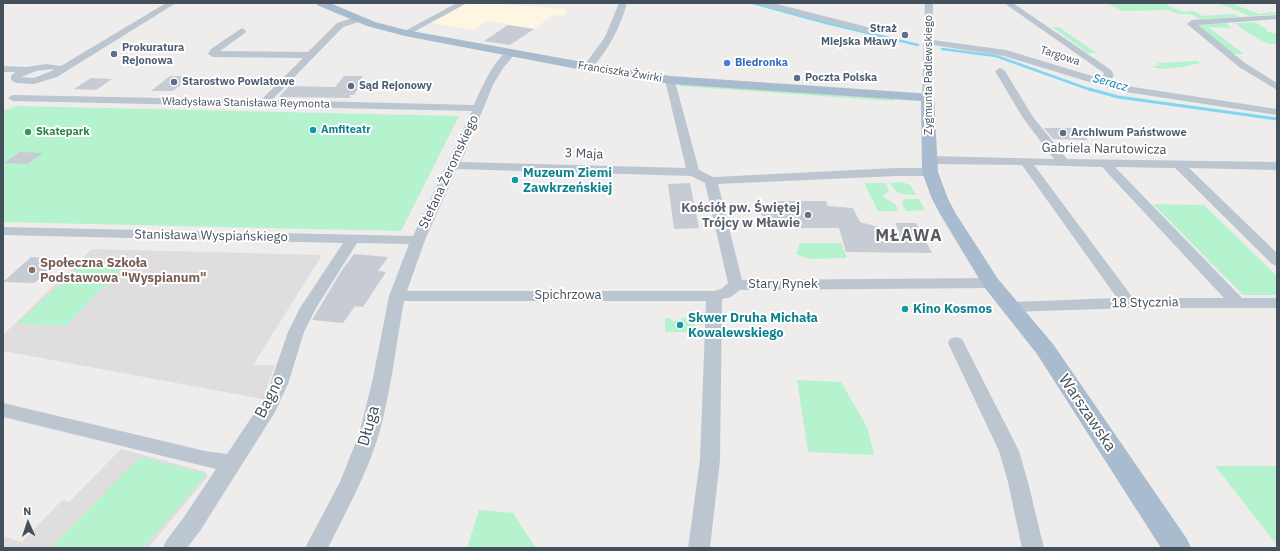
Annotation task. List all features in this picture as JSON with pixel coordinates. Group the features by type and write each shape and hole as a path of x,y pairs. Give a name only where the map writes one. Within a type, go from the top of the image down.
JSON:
{"main road":[{"name":"Franciszka Żwirki","path":"327,4 376,26 405,33 588,67 670,80 927,98"},
{"name":"Zygmunta Padlewskiego","path":"927,98 931,171"},
{"path":"931,171 948,214 991,283"},
{"name":"Warszawska","path":"991,283 1045,349 1177,548"}],"street":[{"path":"3,69 29,70 64,61 164,3"},
{"path":"11,98 54,75 172,3"},
{"path":"405,33 463,3"},
{"path":"588,67 607,45 617,24 623,3"},
{"path":"764,3 872,31"},
{"name":"Zygmunta Padlewskiego","path":"927,98 929,3"},
{"path":"1008,3 1108,72 1108,79 1104,84"},
{"path":"1277,17 1190,24 1230,56 1277,87"},
{"path":"264,103 340,26 359,19"},
{"path":"242,31 214,51 213,54 310,55"},
{"name":"Targowa","path":"929,42 972,46 1006,53 1104,84 1149,93 1277,112"},
{"name":"Stefana Żeromskiego","path":"397,296 418,240 479,108 502,60 511,53"},
{"path":"47,66 57,67 60,71"},
{"path":"18,78 29,70"},
{"path":"1000,71 1028,118 1063,162"},
{"path":"3,73 34,81 44,79"},
{"path":"3,105 23,84 18,78"},
{"path":"1263,78 1277,78"},
{"path":"670,80 693,172"},
{"name":"Władysława Stanisława Reymonta","path":"11,98 479,108"},
{"path":"1025,161 1129,303"},
{"name":"Gabriela Narutowicza","path":"931,171 1025,161 1277,166"},
{"path":"1105,163 1238,303"},
{"path":"1178,164 1277,261"},
{"name":"3 Maja","path":"453,165 693,172 711,181"},
{"path":"711,181 931,171"},
{"name":"Stary Rynek","path":"711,181 736,285 991,283"},
{"name":"Stanisława Wyspiańskiego","path":"3,231 418,240"},
{"name":"Bagno","path":"174,548 268,407 279,384 296,332 308,308 352,239"},
{"name":"Spichrzowa","path":"397,296 714,296 726,293 736,285"},
{"name":"Długa","path":"316,548 349,485 369,434 382,378 397,296"},
{"path":"699,548 710,460 714,296"},
{"name":"18 Stycznia","path":"1012,308 1129,303 1277,303"},
{"path":"956,343 1009,450 1033,548"},
{"path":"3,410 205,459 231,463"}],"shaded area":[{"path":"463,3 488,3 567,9 563,16 553,15 534,29 487,21 474,30 426,22"},
{"path":"92,249 322,255 253,365 275,365 263,399 3,351 3,335"},
{"path":"121,449 206,472 208,476 148,548 3,548 3,536 22,542 62,500 69,502"}],"green space":[{"path":"1107,3 1163,3 1184,12 1193,11 1203,16 1234,14 1240,17 1200,19 1190,14 1178,14 1169,10 1122,11"},
{"path":"1218,3 1230,3 1259,14 1273,12 1277,14 1250,16"},
{"path":"1254,22 1267,29 1266,31 1277,34 1277,44 1269,44 1265,42 1245,31 1235,23"},
{"path":"1226,23 1232,28 1208,27 1244,54 1233,54 1197,25"},
{"path":"1052,27 1059,27 1095,52 1101,53 1088,53"},
{"path":"1197,61 1201,63 1169,69 1156,68 1152,66 1160,66 1157,63"},
{"path":"681,84 895,99 892,101 678,86"},
{"path":"16,106 459,116 401,231 3,222 3,110 11,109"},
{"path":"902,182 910,185 916,195 901,194 895,190 890,183"},
{"path":"864,183 885,183 889,191 882,196 895,204 899,211 878,211"},
{"path":"904,199 919,199 925,210 906,211 902,204"},
{"path":"1153,204 1204,205 1277,276 1277,295 1243,295"},
{"path":"800,243 841,243 847,258 808,259 796,254"},
{"path":"84,262 127,263 66,326 17,324"},
{"path":"665,318 670,318 672,321 680,321 682,318 695,318 695,332 665,332"},
{"path":"797,380 841,382 867,427 874,455 808,452"},
{"path":"140,457 207,474 143,548 51,548"},
{"path":"1215,466 1277,466 1277,545"},
{"path":"479,510 513,513 536,548 467,548"}],"building":[{"path":"508,25 534,29 510,45 484,41"},
{"name":"Starostwo Powiatowe","path":"170,76 192,76 173,91 151,91"},
{"name":"Sąd Rejonowy","path":"344,76 363,76 360,80 364,80 354,95 350,95 350,98 279,97 289,86 335,87"},
{"path":"91,78 112,79 96,90 74,89"},
{"name":"Archiwum Państwowe","path":"1044,128 1077,128 1088,140 1053,139"},
{"path":"20,152 43,153 27,164 4,163"},
{"path":"690,183 699,228 674,229 668,184"},
{"path":"773,201 826,201 828,206 853,208 860,222 900,233 895,223 916,223 932,253 846,252 839,228 781,228 780,224 764,224 759,205 774,205"},
{"path":"354,254 388,257 378,271 386,272 363,307 355,306 343,323 312,320 342,270"},
{"name":"Społeczna Szkoła Podstawowa \"Wyspianum\"","path":"31,257 61,259 34,283 3,282"}],"waterway":[{"name":"Seracz","path":"753,3 826,23 918,45"},
{"name":"Seracz","path":"942,49 996,56 1091,90"},
{"name":"Seracz","path":"1089,89 1118,97 1277,119"}],"place":[{"name":"Straż Miejska Mławy","path":"905,35"},
{"name":"Prokuratura Rejonowa","path":"114,54"},
{"name":"Biedronka","path":"727,63"},
{"name":"Poczta Polska","path":"797,78"},
{"name":"Starostwo Powiatowe","path":"174,82"},
{"name":"Sąd Rejonowy","path":"351,86"},
{"name":"Amfiteatr","path":"313,130"},
{"name":"Skatepark","path":"28,132"},
{"name":"Archiwum Państwowe","path":"1063,133"},
{"name":"Muzeum Ziemi Zawkrzeńskiej","path":"515,180"},
{"name":"Kościół pw. Świętej Trójcy w Mławie","path":"808,215"},
{"name":"Społeczna Szkoła Podstawowa \"Wyspianum\"","path":"32,270"},
{"name":"Kino Kosmos","path":"905,309"},
{"name":"Skwer Druha Michała Kowalewskiego","path":"680,325"}],"district":[{"name":"MŁAWA","path":"909,236"}]}
